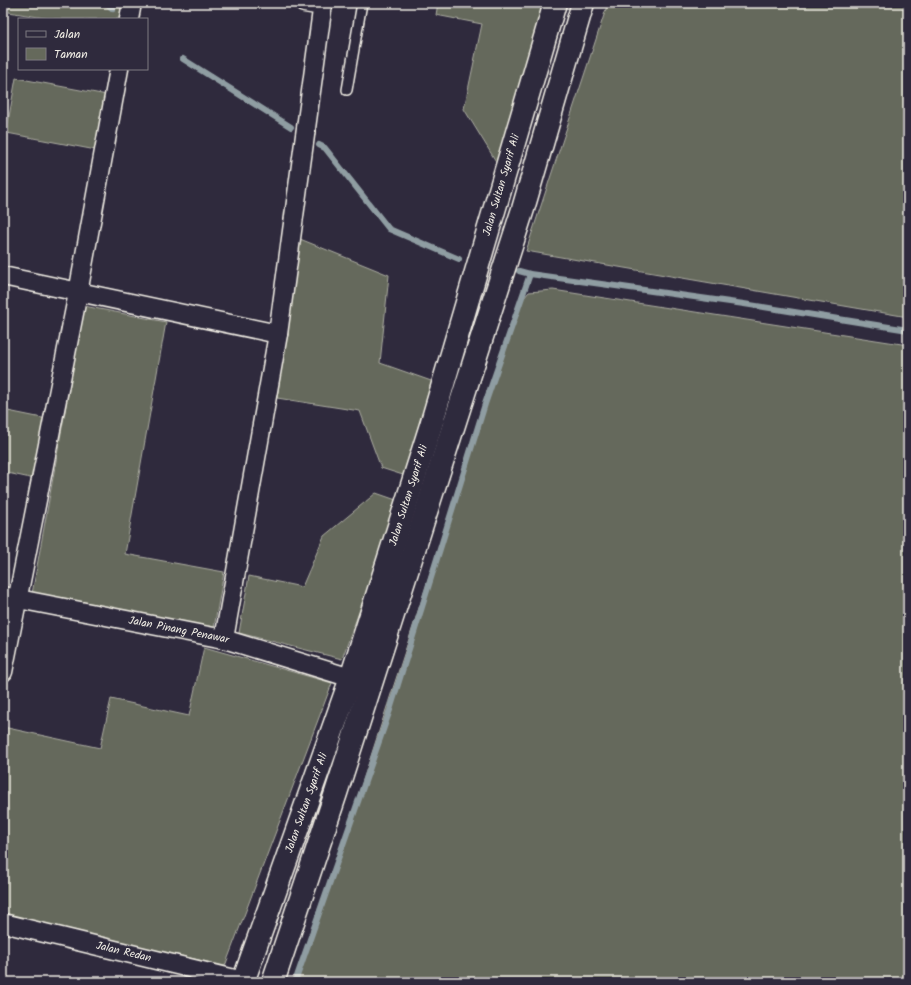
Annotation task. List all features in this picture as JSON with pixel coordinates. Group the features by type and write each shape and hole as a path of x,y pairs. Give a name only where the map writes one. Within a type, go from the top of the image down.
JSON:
{"street":[{"path":"129,18 132,3"},
{"path":"224,639 278,334 323,5 304,3"},
{"name":"Jalan Sultan Syarif Ali","path":"243,981 350,678 431,424 555,3"},
{"name":"Jalan Sultan Syarif Ali","path":"274,982 523,209 583,3"},
{"path":"3,672 10,597 78,293 120,70"},
{"path":"496,201 523,209"},
{"path":"3,276 278,334"},
{"name":"Jalan Pinang Penawar","path":"10,597 224,639 350,678"},
{"name":"Jalan Redan","path":"3,923 243,981"}],"lane":[{"path":"348,90 362,3"}],"green space":[{"path":"3,3 125,3 122,18 44,18 3,11"},
{"path":"438,3 544,3 497,163 464,109 482,24 436,15"},
{"path":"608,3 908,3 908,317 526,251"},
{"path":"16,78 107,95 96,150 7,133 3,151 3,133 6,133"},
{"path":"300,239 389,275 380,363 434,382 406,476 381,468 360,411 277,398"},
{"path":"553,290 908,345 908,982 295,982 333,873 517,306 529,292"},
{"path":"84,306 166,322 125,554 224,572 214,628 32,594"},
{"path":"3,410 47,419 35,479 3,472"},
{"path":"376,493 399,501 342,659 239,633 249,576 302,587 324,536"},
{"path":"204,647 332,683 225,966 3,915 3,727 100,748 111,699 189,716"}],"waterway":[{"path":"106,3 113,9"},
{"path":"183,59 291,127"},
{"path":"319,145 325,148 389,229 459,259"},
{"path":"519,271 530,274 744,304 908,330"},
{"path":"295,982 390,710 485,404 530,274"}]}
